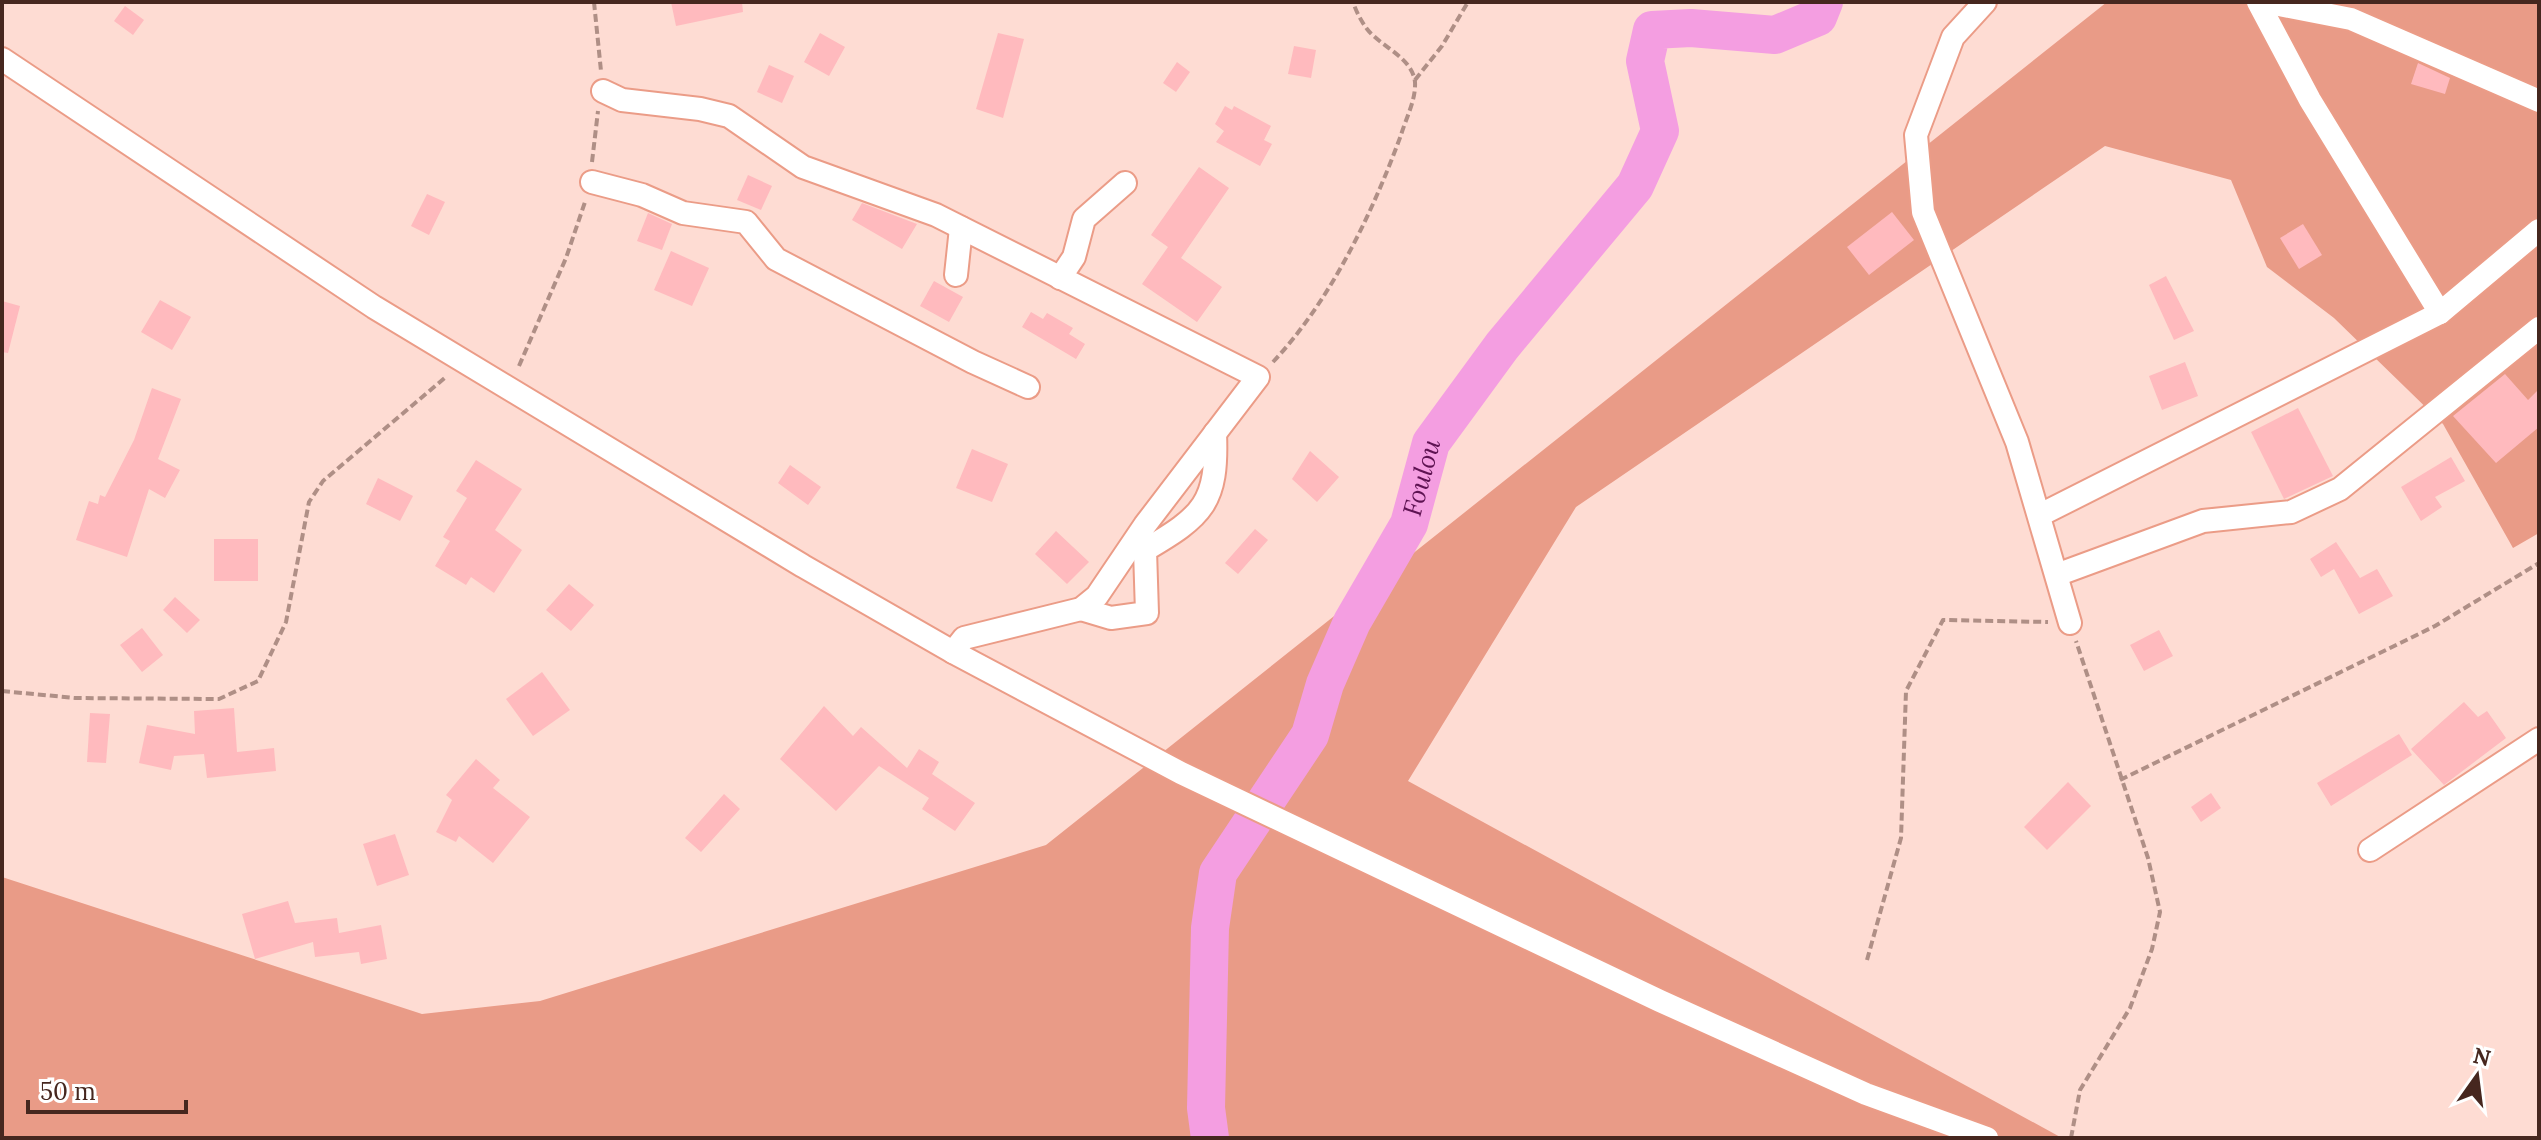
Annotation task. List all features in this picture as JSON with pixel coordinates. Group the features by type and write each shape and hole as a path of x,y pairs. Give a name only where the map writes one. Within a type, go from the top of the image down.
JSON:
{"street":[{"path":"1985,2 1953,37 1916,135 1923,212 2017,442 2059,574 2070,623"},
{"path":"2261,2 2310,100 2440,313"},
{"path":"2261,2 2351,19 2539,101"},
{"path":"2,59 361,298 803,566 953,652 1181,773 1646,994 1866,1094 1987,1138"},
{"path":"603,91 622,100 700,109 729,116 803,167 936,215 1258,377 1145,525 1097,596 1081,609 964,638 953,652"},
{"path":"592,182 642,195 683,213 746,222 776,259 973,362 1028,387"},
{"path":"1060,278 1074,257 1084,219 1125,183"},
{"path":"956,275 961,228"},
{"path":"2040,515 2440,313 2539,230"},
{"path":"2059,574 2203,521 2291,512 2340,489 2539,328"},
{"path":"1081,609 1111,618 1147,613 1145,550 1185,527 1206,504 1217,465 1215,433"},
{"path":"2370,850 2539,739"}],"path":[{"path":"519,366 566,258 592,182 593,129 603,91 594,2"},
{"path":"1353,2 1368,29 1403,58 1415,80"},
{"path":"1258,377 1293,341 1336,274 1390,164 1413,99 1415,80 1442,46 1468,2"},
{"path":"2,691 75,698 219,699 258,681 286,622 309,502 323,481 463,360"},
{"path":"2120,780 2435,626 2539,563"},
{"path":"1867,960 1901,838 1906,691 1943,620 2070,623 2148,858 2160,912 2152,949 2130,1008 2080,1090 2071,1138"}],"shaded area":[{"path":"2107,2 2539,2 2539,533 2513,548 2443,424 2334,318 2267,267 2231,180 2105,146 1576,507 1408,781 2062,1138 2,1138 2,877 422,1014 540,1001 1046,845"}],"building":[{"path":"671,2 742,2 743,12 676,26"},
{"path":"125,6 144,20 133,35 114,21"},
{"path":"820,33 845,47 829,76 804,62"},
{"path":"998,33 1024,39 1003,118 976,109"},
{"path":"1294,46 1316,50 1311,78 1288,74"},
{"path":"1177,62 1190,72 1176,92 1163,83"},
{"path":"2418,63 2450,78 2445,94 2411,84"},
{"path":"769,65 794,76 782,103 757,92"},
{"path":"1225,106 1232,110 1234,106 1271,126 1264,140 1272,144 1260,166 1216,142 1224,131 1215,124"},
{"path":"1199,167 1229,188 1181,258 1222,287 1197,322 1142,284 1168,247 1151,235"},
{"path":"748,175 772,186 761,210 737,200"},
{"path":"427,194 445,202 429,235 411,226"},
{"path":"862,203 917,224 902,249 852,220"},
{"path":"1892,212 1914,240 1869,275 1847,247"},
{"path":"648,213 672,224 662,250 637,241"},
{"path":"2303,224 2322,255 2299,269 2280,238"},
{"path":"671,251 709,268 692,306 654,290"},
{"path":"2166,276 2194,331 2174,340 2149,285"},
{"path":"934,281 963,297 949,322 920,306"},
{"path":"160,300 191,317 172,350 141,332"},
{"path":"2,301 20,306 8,353 2,352"},
{"path":"1031,312 1043,319 1047,313 1073,328 1069,334 1085,344 1076,359 1022,327"},
{"path":"2185,362 2198,396 2162,410 2149,376"},
{"path":"2505,374 2528,400 2539,389 2539,427 2496,463 2453,416"},
{"path":"152,388 181,399 158,459 180,470 165,498 149,489 127,557 76,540 89,501 98,504 100,495 105,497 134,440"},
{"path":"2298,408 2333,476 2284,499 2251,432"},
{"path":"972,449 1008,464 992,502 956,488"},
{"path":"1310,451 1339,477 1317,502 1292,479"},
{"path":"2451,457 2465,481 2435,497 2442,507 2421,521 2401,487"},
{"path":"476,460 522,489 495,530 522,550 494,593 471,577 466,585 435,566 450,541 443,537 467,498 456,491"},
{"path":"790,465 821,487 808,505 778,483"},
{"path":"378,478 413,496 400,521 366,504"},
{"path":"1255,529 1268,540 1238,574 1225,563"},
{"path":"1056,531 1089,562 1067,584 1035,554"},
{"path":"214,539 258,539 258,581 214,581"},
{"path":"2336,542 2360,578 2377,569 2393,596 2359,614 2334,569 2321,577 2310,559"},
{"path":"569,584 594,605 571,631 546,610"},
{"path":"175,597 200,620 187,633 163,610"},
{"path":"142,628 163,655 142,672 120,645"},
{"path":"2159,630 2173,656 2144,671 2130,645"},
{"path":"542,672 570,710 533,736 506,699"},
{"path":"2464,702 2478,717 2487,711 2506,738 2444,785 2411,749"},
{"path":"824,706 853,736 861,727 907,768 919,749 939,762 932,774 975,803 955,831 922,809 929,798 879,766 836,811 780,759"},
{"path":"234,708 237,752 274,748 276,771 207,778 204,754 174,756 171,770 139,763 147,725 195,734 194,711"},
{"path":"90,713 110,714 106,763 87,762"},
{"path":"2399,734 2412,755 2331,806 2317,783"},
{"path":"476,759 500,780 493,788 530,817 493,863 459,836 456,842 436,832 452,800 446,795"},
{"path":"2068,782 2091,806 2047,850 2024,827"},
{"path":"2211,793 2221,808 2201,822 2191,807"},
{"path":"724,794 740,809 701,852 685,838"},
{"path":"395,834 409,875 377,886 363,844"},
{"path":"288,901 295,923 337,918 339,933 381,925 387,959 361,964 359,952 315,957 313,942 255,959 242,914"}],"waterway":[{"name":"Foulou","path":"1210,1138 1206,1108 1210,928 1218,873 1310,735 1325,684 1352,622 1409,524 1431,443 1502,346 1635,186 1660,131 1645,61 1652,30 1691,28 1775,35 1818,17 1824,2"}]}
